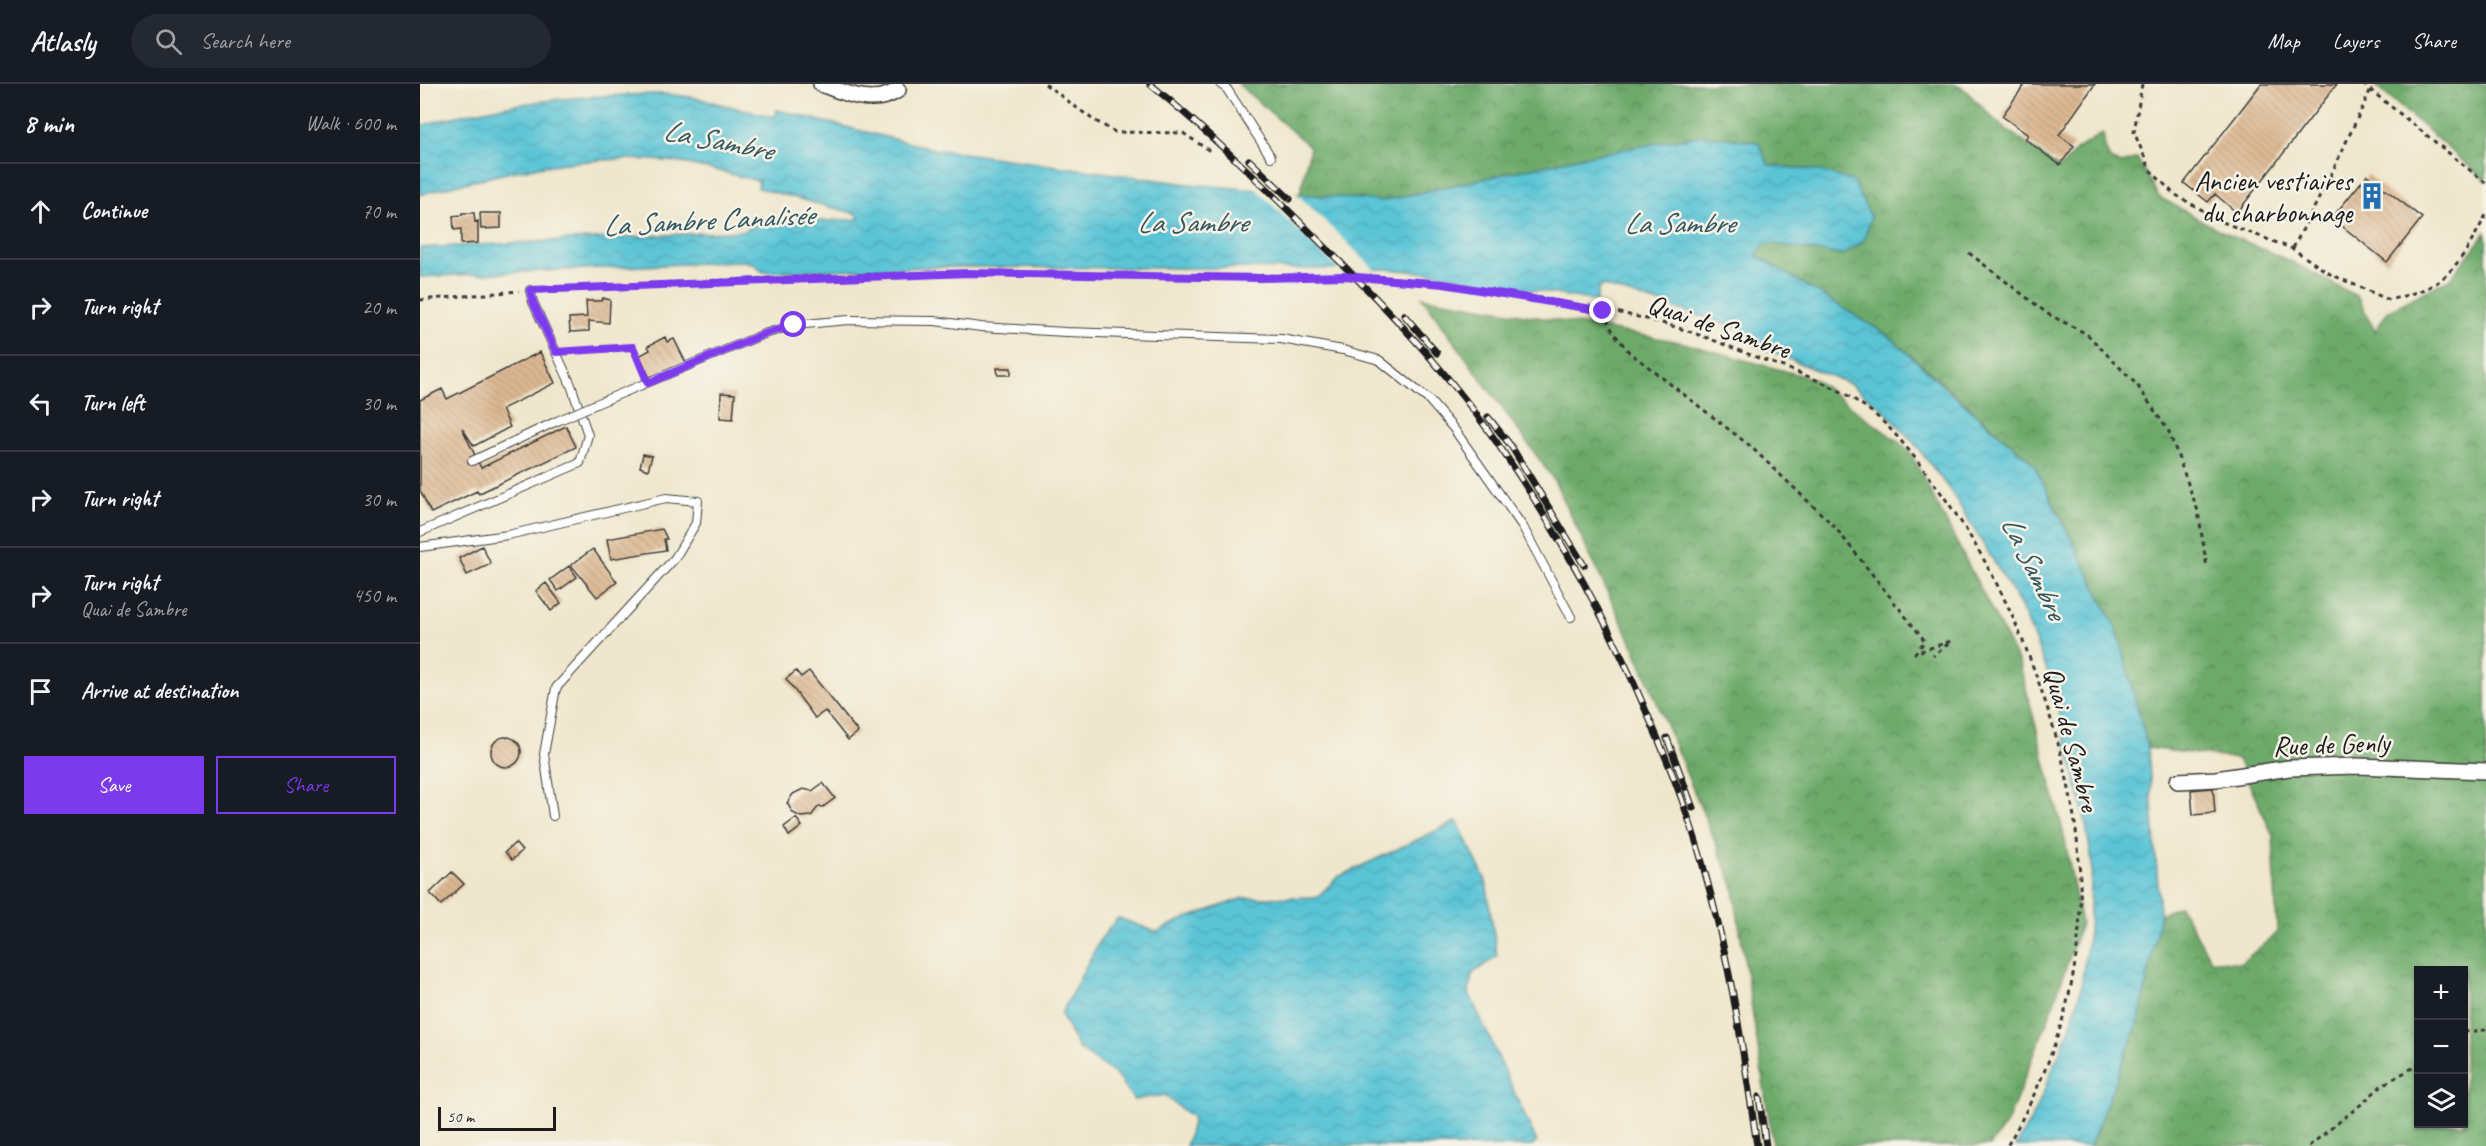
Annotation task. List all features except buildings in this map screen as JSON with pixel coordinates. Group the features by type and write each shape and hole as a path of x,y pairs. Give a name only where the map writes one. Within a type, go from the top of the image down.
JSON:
{"street":[{"path":"821,84 863,98 880,98 899,87"},
{"name":"Rue de Genly","path":"2178,781 2216,779 2289,768 2358,766 2486,771"}],"lane":[{"path":"1221,84 1227,89 1271,157"},
{"path":"420,532 580,463 588,435 530,290"},
{"path":"472,461 596,404 764,334 794,325 848,320 935,321 981,327 1066,332 1281,339 1343,350 1379,360 1429,400 1455,429 1523,526 1571,618"},
{"path":"420,547 508,535 666,498 698,501 696,523 675,558 556,688 544,754 553,816"}],"path":[{"path":"1045,84 1115,132 1183,133 1210,152"},
{"path":"2142,84 2134,132 2150,170 2174,194 2224,223 2292,249 2330,274 2389,300 2417,292 2444,278 2472,241 2486,215"},
{"path":"2363,84 2486,183"},
{"path":"2292,249 2328,181 2370,91"},
{"path":"1969,253 2048,314 2087,334 2137,385 2169,432 2198,511 2207,568"},
{"name":"Quai de Sambre","path":"420,300 530,290 969,273 1261,278 1344,276 1444,284 1603,311 1684,330 1845,393 1875,415 1909,450 1946,499 1982,553 2011,608 2030,657 2062,758 2074,816 2079,862 2081,924 2071,992 2062,1026 2029,1108 2007,1146"},
{"path":"1603,311 1613,332 1629,352 1749,444 1834,526 1926,641 1916,653 1951,641 1933,656"},
{"path":"556,352 633,347 648,383"},
{"path":"2468,1032 2486,1030"},
{"path":"2309,1146 2382,1085 2414,1067"}],"green space":[{"path":"1238,84 1953,84 1963,88 1997,122 2060,169 2077,149 2103,133 2105,148 2110,159 2121,164 2137,158 2159,197 2221,231 2290,261 2358,297 2375,331 2388,311 2451,278 2486,232 2486,1146 2090,1146 2139,1020 2160,914 2180,906 2211,960 2241,963 2277,933 2273,836 2238,759 2148,748 2117,630 2033,463 1889,336 1756,255 1766,243 1842,255 1820,171 1768,165 1702,135 1582,157 1382,201 1300,194 1310,147"},
{"path":"2374,84 2486,84 2486,181 2390,98"},
{"path":"1422,297 1680,342 1814,379 1909,450 2020,665 2063,831 2081,924 2049,1017 2007,1123 1990,1146 1773,1146 1733,885 1635,650 1554,480"}],"water":[{"name":"La Sambre","path":"664,94 691,97 775,117 777,110 934,149 1188,184 1382,201 1582,157 1702,135 1758,142 1769,165 1820,171 1853,181 1871,217 1863,242 1842,255 1766,243 1756,255 1889,336 2033,463 2117,630 2148,748 2160,914 2139,1020 2090,1146 2016,1146 2036,1110 2070,1027 2080,993 2089,931 2092,862 2084,814 2050,678 2021,606 1952,493 1915,444 1882,408 1850,384 1748,342 1742,329 1604,286 1599,288 1596,301 1432,273 1385,269 934,267 763,272 754,264 744,261 420,277 420,248 744,231 754,225 859,219 857,214 758,188 759,181 692,165 644,159 570,162 497,175 420,195 420,126 480,111 540,101"},
{"path":"1457,821 1486,881 1497,956 1472,974 1469,993 1537,1142 1532,1146 1186,1146 1193,1118 1164,1095 1134,1100 1115,1074 1078,1048 1061,1014 1100,940 1118,918 1157,932 1179,921 1243,898 1317,897 1338,877"}],"pier":[{"path":"1254,187 1294,191 1377,272 1341,272"}],"railway":[{"path":"1150,84 1256,179 1416,341 1462,396 1504,453 1565,549 1634,683 1673,775 1693,833 1714,907 1729,974 1757,1146"},
{"path":"1249,160 1290,199"},
{"path":"1404,315 1437,353"},
{"path":"1488,417 1511,446 1584,565"},
{"path":"1667,738 1693,808"},
{"path":"1759,1097 1766,1146"}],"place":[{"name":"Ancien vestiaires du charbonnage","path":"2372,196"}],"route":[{"path":"794,325 764,334 648,383 633,347 556,352 533,302 530,290 969,273 1261,278 1344,276 1405,279 1444,284 1603,311"}],"water label":[{"name":"La Sambre Canalisée","path":"708,220"}]}
